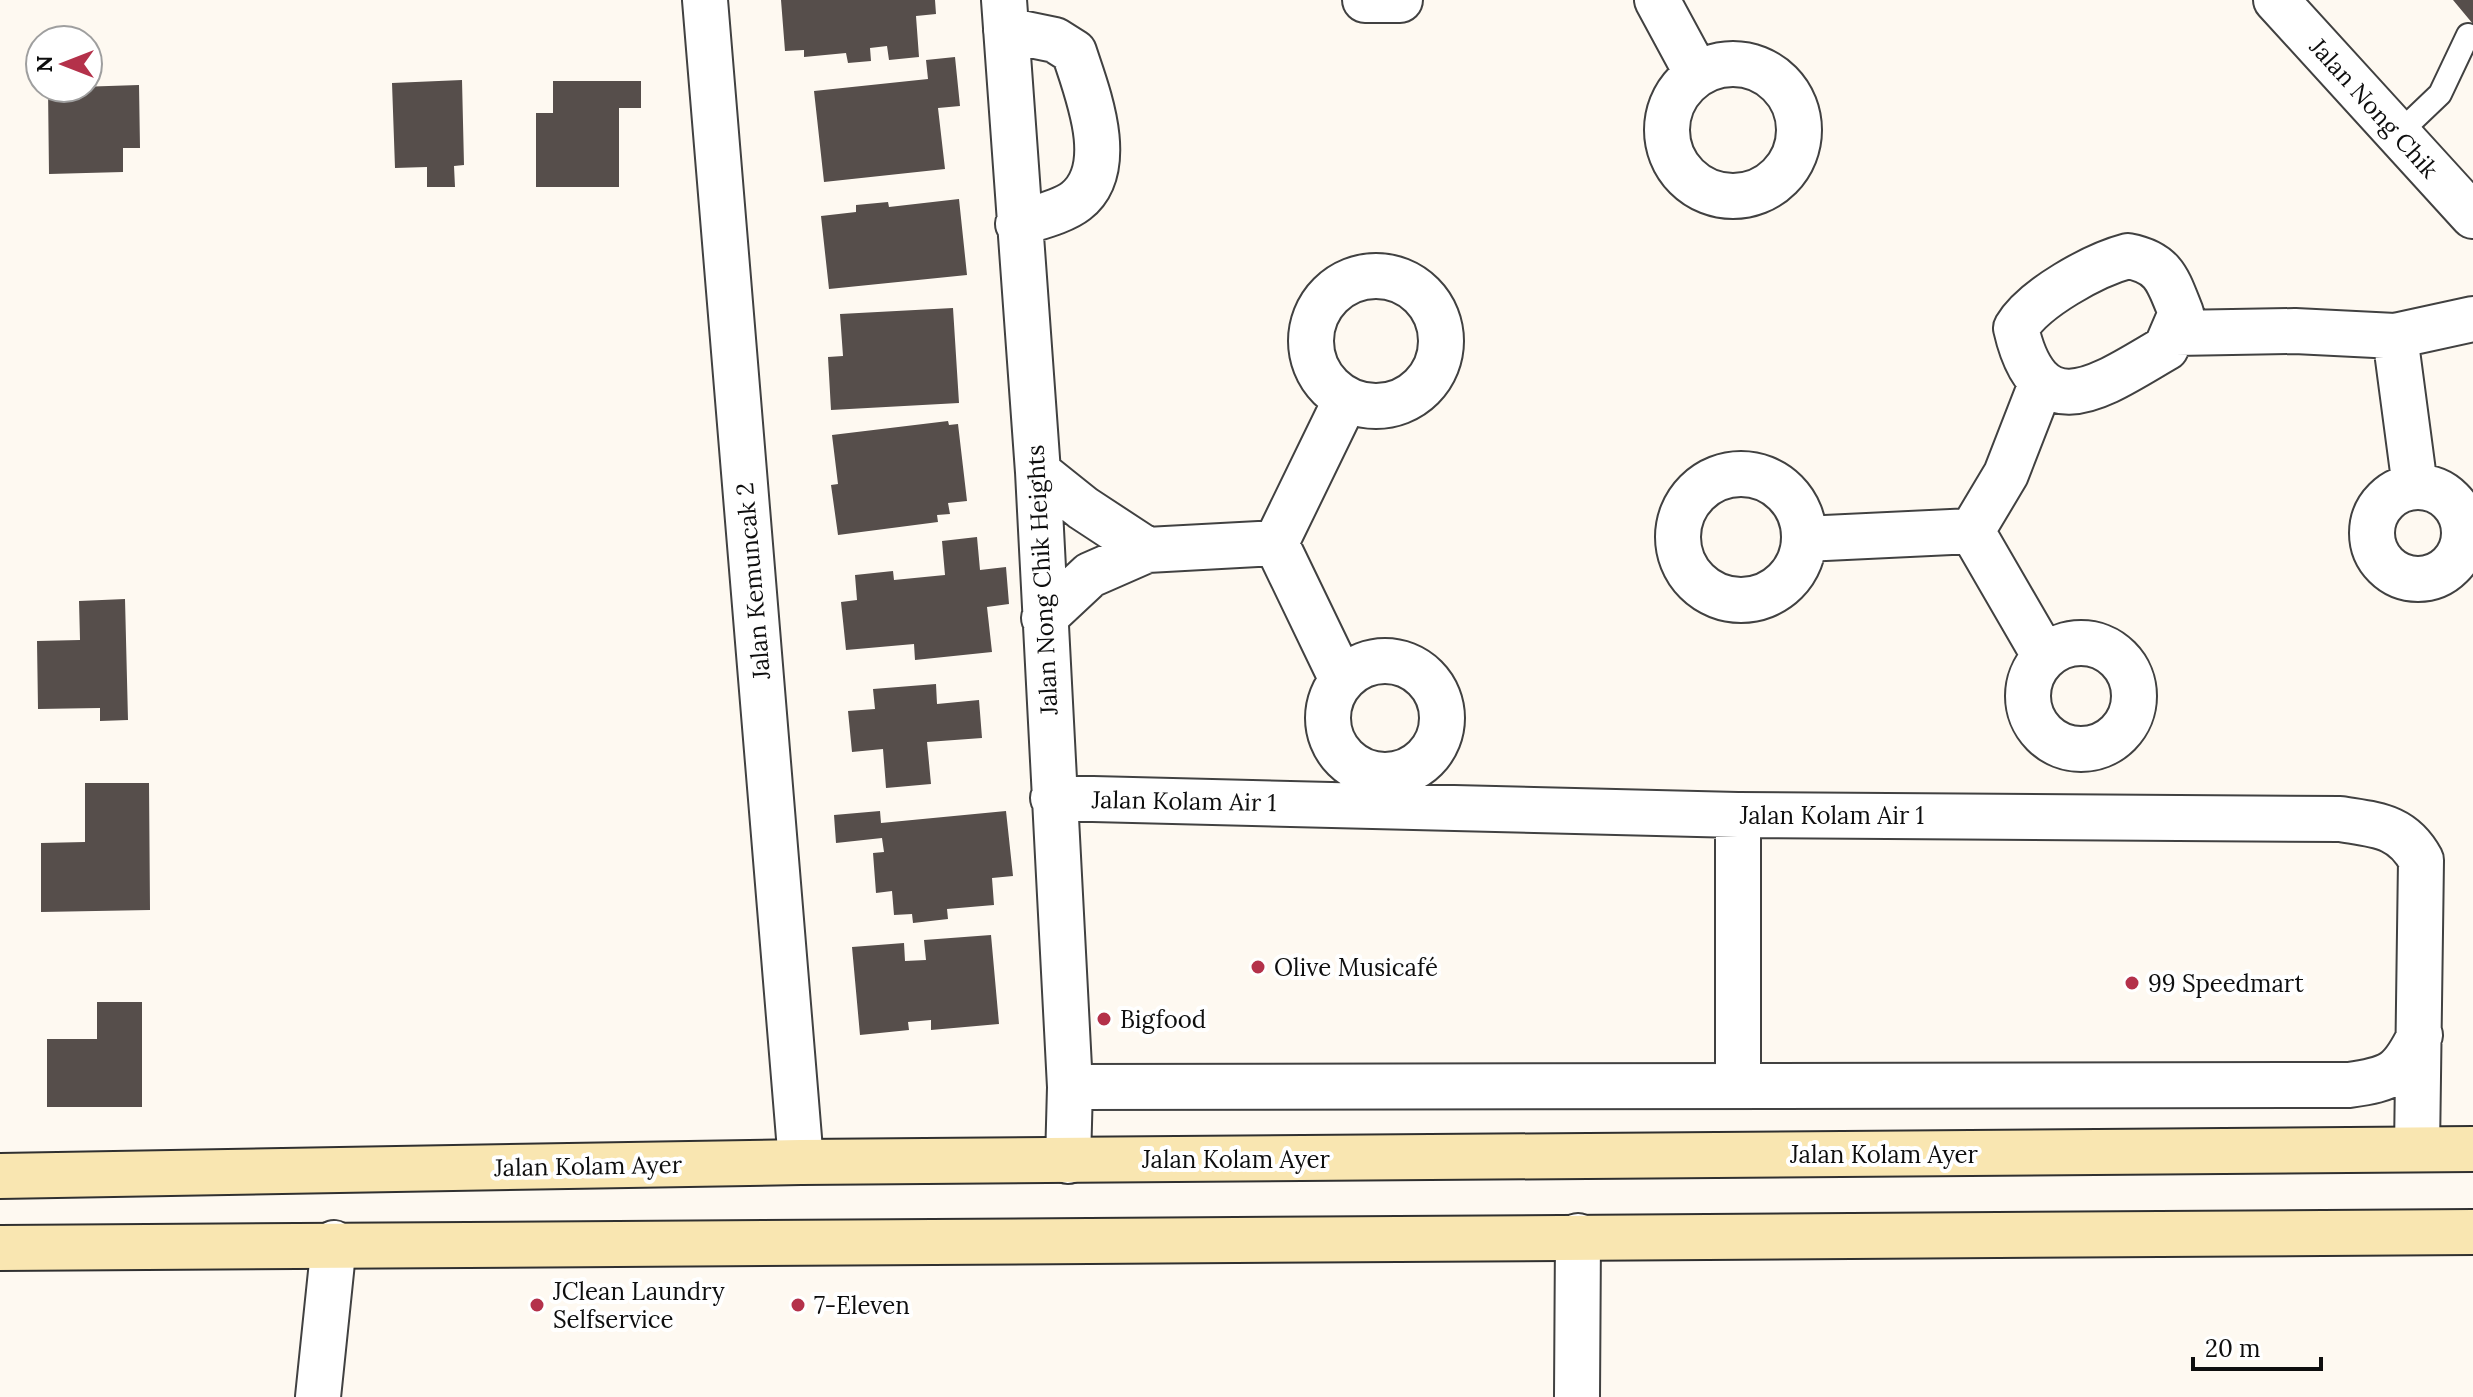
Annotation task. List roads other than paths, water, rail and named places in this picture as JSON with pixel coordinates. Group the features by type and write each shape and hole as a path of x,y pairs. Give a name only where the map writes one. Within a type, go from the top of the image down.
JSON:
{"main road":[{"name":"Jalan Kolam Ayer","path":"0,1176 801,1162 2473,1149"},
{"path":"0,1248 334,1243 2473,1232"}],"street":[{"name":"Jalan Kemuncak 2","path":"705,0 801,1162"},
{"path":"1365,0 1400,0"},
{"path":"1657,0 1697,74"},
{"name":"Jalan Nong Chik","path":"2269,1 2473,216"},
{"path":"1005,15 1074,52 1098,135 1094,174 1077,201 1018,224"},
{"name":"Jalan Nong Chik Heights","path":"1005,15 1038,472 1070,1087 1068,1161"},
{"path":"2128,256 2147,259 2164,272 2181,313 2176,333 2166,348 2077,393 2059,393 2041,384 2023,356 2016,328 2025,313 2108,261 2128,256"},
{"path":"2176,333 2295,331 2395,336 2473,319"},
{"path":"2395,336 2415,487"},
{"path":"1972,531 2006,474 2041,384"},
{"path":"1276,543 1346,399"},
{"path":"1038,472 1083,508 1147,550"},
{"path":"1804,539 1972,531"},
{"path":"1972,531 2045,657"},
{"path":"1044,618 1090,575 1147,550 1276,543"},
{"path":"1276,543 1342,680"},
{"name":"Jalan Kolam Air 1","path":"1053,798 1738,815 2311,819 2386,827 2411,841 2421,860 2417,1149"},
{"path":"1738,815 1738,1085"},
{"name":"Jalan Kolam Air 1","path":"1070,1087 2349,1085 2378,1081 2403,1069 2420,1035"},
{"path":"1577,1397 1578,1236"},
{"path":"318,1397 334,1243"}],"lane":[{"path":"2397,135 2440,94 2468,35"}],"place":[{"name":"Olive Musicafé","path":"1258,967"},
{"name":"99 Speedmart","path":"2132,983"},
{"name":"Bigfood","path":"1104,1019"},
{"name":"JClean Laundry Selfservice","path":"537,1305"},
{"name":"7-Eleven","path":"798,1305"}]}
